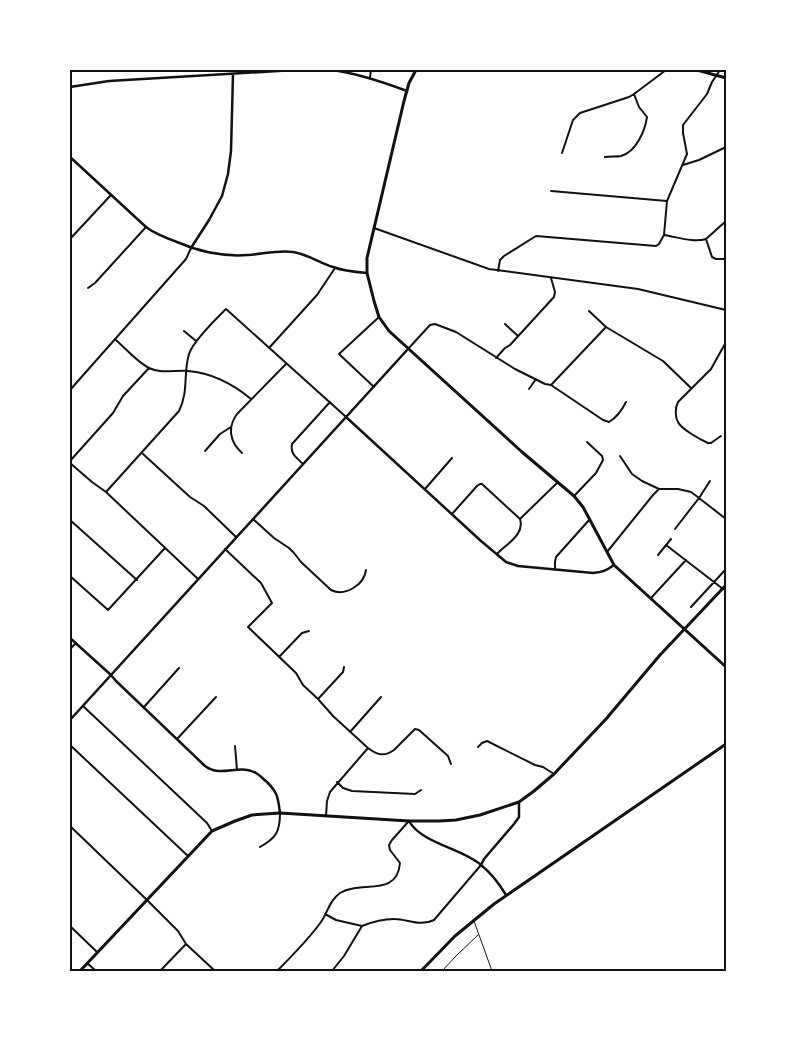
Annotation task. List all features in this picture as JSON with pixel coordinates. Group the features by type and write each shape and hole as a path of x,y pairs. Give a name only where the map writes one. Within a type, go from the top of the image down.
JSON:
{"main road":[{"path":"416,70 409,83 404,101 367,258 367,273 379,317 389,331 408,349 522,452 574,496 590,519 614,565 726,667"},
{"path":"697,70 726,78"},
{"path":"80,971 212,832 235,821 252,815 280,813 408,822 456,820 480,815 519,802 554,774 660,655 726,585"},
{"path":"421,971 450,941 506,896 726,744"}],"street":[{"path":"195,70 196,76"},
{"path":"70,87 109,81 294,70"},
{"path":"331,70 346,71 407,91"},
{"path":"370,78 371,70"},
{"path":"562,153 573,120 580,113 634,94 666,70"},
{"path":"498,271 500,260 536,236 656,246 659,244 664,235 667,201 687,154 683,125 707,94 716,74 720,70"},
{"path":"70,390 186,259 190,248 209,220 222,196 228,174 231,151 234,74"},
{"path":"605,157 626,154 634,148 639,139 647,117 639,107 634,94"},
{"path":"683,165 699,160 726,147"},
{"path":"70,157 146,227 157,234 190,248 225,256 254,255 281,251 294,252 335,268 367,273"},
{"path":"551,191 667,201"},
{"path":"70,239 111,195"},
{"path":"664,235 701,240 706,238 726,220"},
{"path":"88,288 96,284 146,227"},
{"path":"374,228 489,269 638,289 726,310"},
{"path":"706,238 712,256 716,259 726,259"},
{"path":"269,348 317,295 335,268"},
{"path":"496,358 554,297 555,292 551,278"},
{"path":"106,492 179,411 186,392 188,354 196,341 226,309 506,562 555,570 593,573 607,571 614,565"},
{"path":"589,311 606,327 663,361 691,388"},
{"path":"374,387 339,354 379,317"},
{"path":"70,720 432,324 456,332 496,358 545,384 551,385 608,422 613,420 626,402"},
{"path":"505,324 518,336"},
{"path":"551,385 606,327"},
{"path":"184,331 196,341"},
{"path":"115,340 149,368 205,374 234,386 251,399"},
{"path":"721,436 715,441 708,443 681,427 677,421 676,406 711,369 726,342"},
{"path":"242,453 233,442 232,421 286,364"},
{"path":"149,368 70,462 106,492 198,579"},
{"path":"529,389 536,379"},
{"path":"303,464 294,456 291,450 292,444 330,402"},
{"path":"205,451 220,434 231,428"},
{"path":"574,496 596,473 604,460 587,442"},
{"path":"142,453 190,497 204,506 236,537"},
{"path":"620,456 636,478 659,489 686,490 700,498 726,519"},
{"path":"425,489 452,458"},
{"path":"676,529 700,498 710,481"},
{"path":"520,519 558,482"},
{"path":"452,514 477,486 482,484 520,519 522,525 514,539 497,554"},
{"path":"607,552 652,495 659,489"},
{"path":"253,519 274,538 294,552 302,562 336,593 351,589 359,584 365,577 366,570"},
{"path":"555,570 556,557 590,519"},
{"path":"70,520 137,580"},
{"path":"658,555 671,539"},
{"path":"666,545 723,589"},
{"path":"70,576 108,610 165,548"},
{"path":"225,549 261,583 272,603 248,627 296,673 303,685 333,716 368,748 382,755 391,753 415,729 419,730 448,756 451,764"},
{"path":"651,598 686,560"},
{"path":"691,607 726,569"},
{"path":"279,657 302,633 310,630"},
{"path":"70,638 209,768 218,772 249,770 255,772 272,788 277,795 280,827 273,838 260,847"},
{"path":"70,649 76,643"},
{"path":"318,699 343,672 344,667"},
{"path":"143,707 179,668"},
{"path":"177,739 216,697"},
{"path":"350,732 381,697"},
{"path":"83,706 207,823 212,832"},
{"path":"478,747 487,741 554,774"},
{"path":"70,745 188,856"},
{"path":"235,746 237,770"},
{"path":"326,816 328,796 337,782 368,748"},
{"path":"337,782 343,788 352,791 415,794 421,790"},
{"path":"325,914 336,920 362,926 393,919 420,923 428,923 434,920 514,824 519,817 519,802"},
{"path":"276,971 310,935 322,920 328,907 341,893 350,889 387,884 397,875 400,863 390,850 389,845 408,822 416,831 481,865 502,888 506,896"},
{"path":"70,826 147,900 178,931 186,944 215,971"},
{"path":"70,926 97,952"},
{"path":"332,971 344,956 362,926"},
{"path":"160,971 186,944"},
{"path":"87,963 96,971"}],"lane":[{"path":"474,920 492,971"},
{"path":"442,971 479,934"}]}
